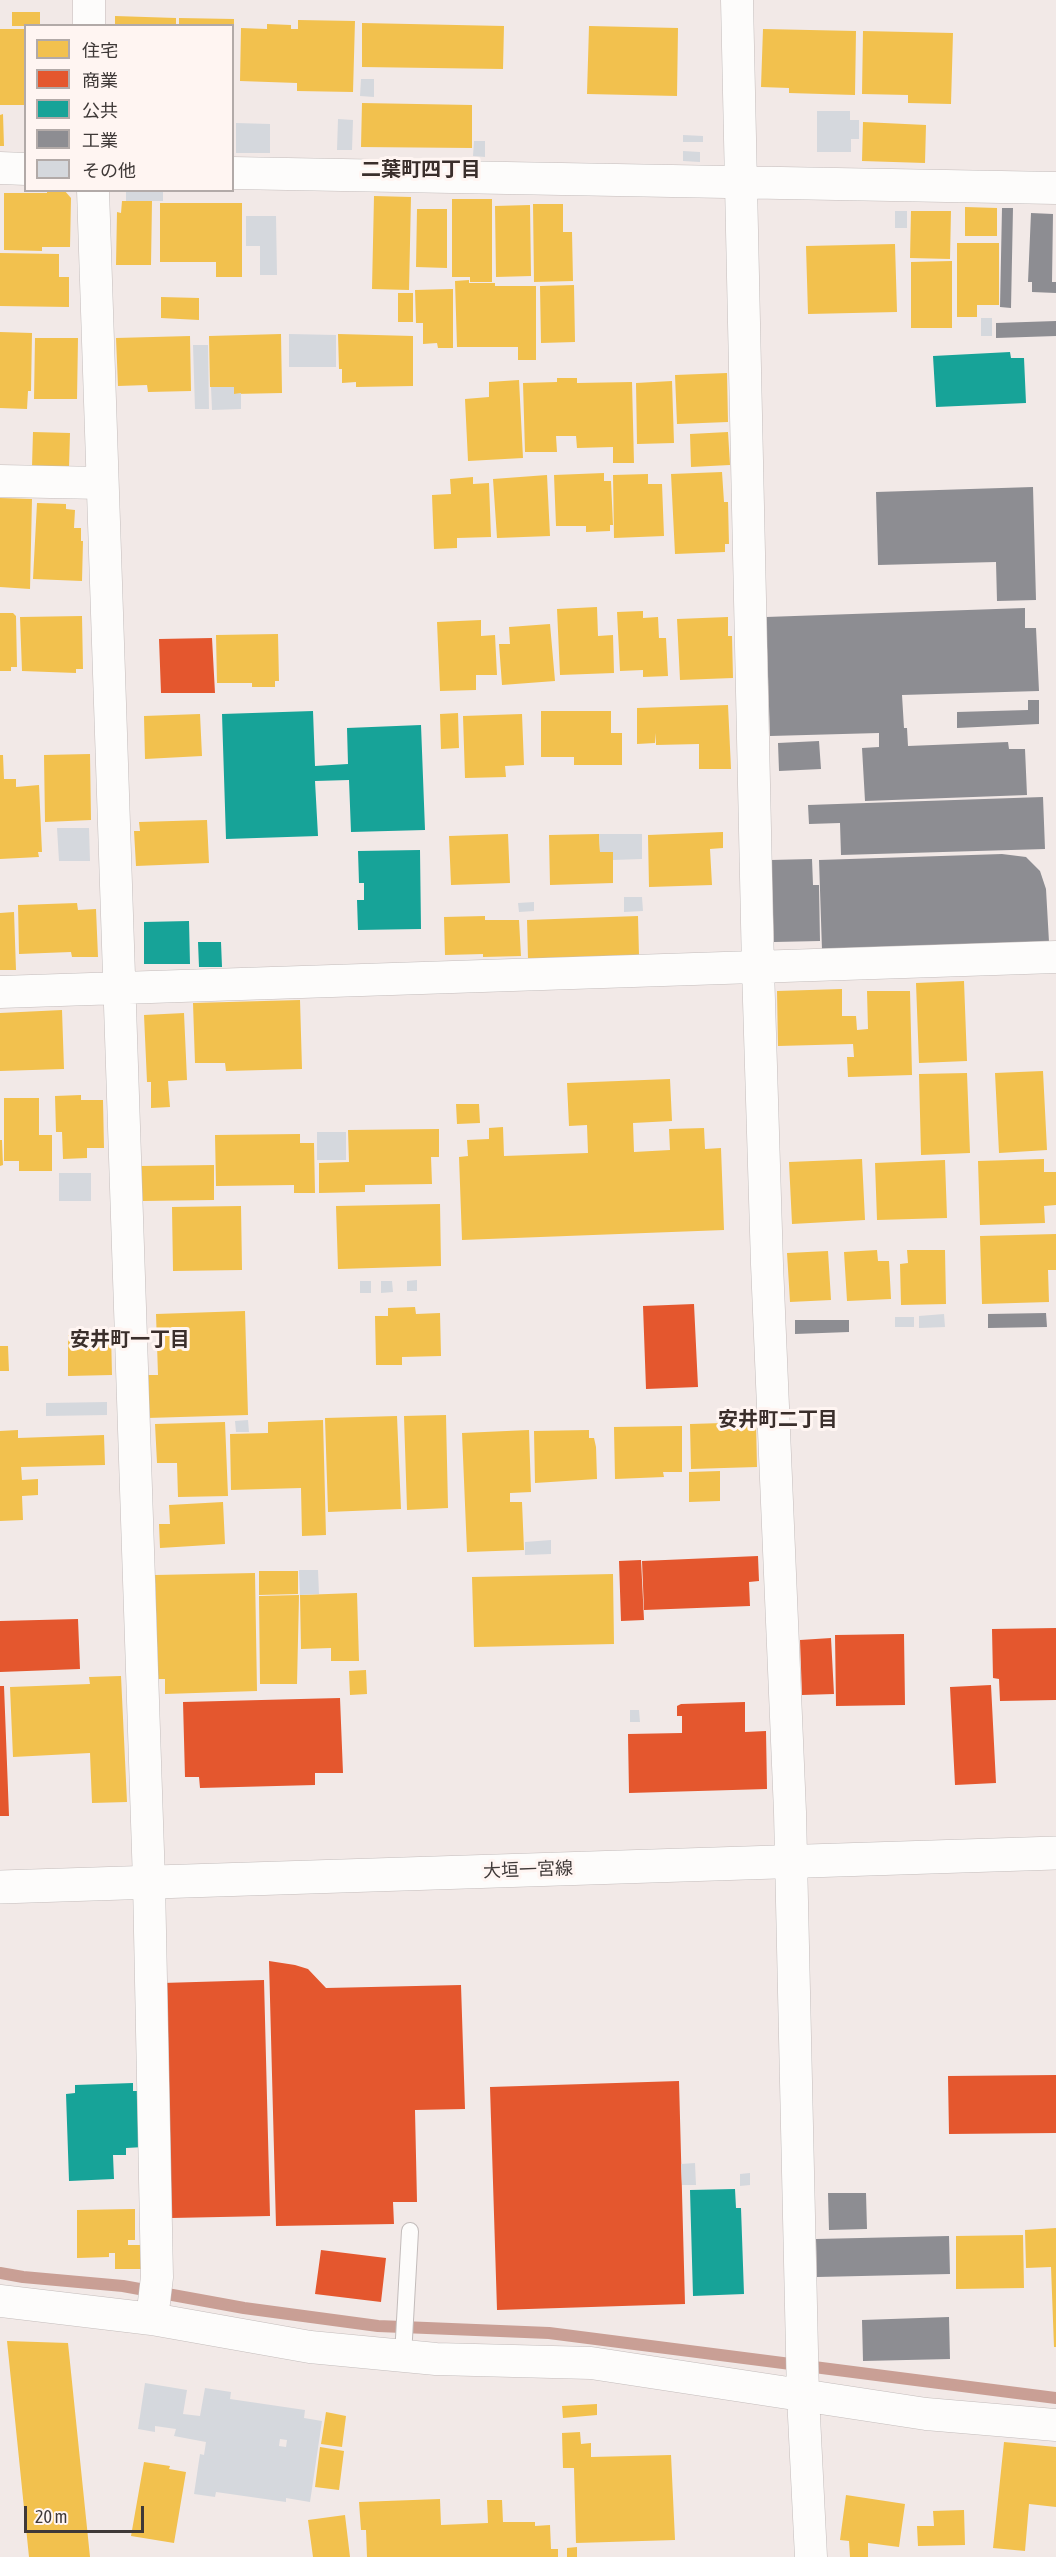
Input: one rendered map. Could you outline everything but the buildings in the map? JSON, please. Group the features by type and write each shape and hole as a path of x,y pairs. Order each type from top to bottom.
{"main road":[{"name":"大垣一宮線","path":"0,1887 1056,1853"}],"street":[{"path":"88,0 89,24"},
{"path":"737,0 758,968 791,1862 803,2376 811,2557"},
{"path":"0,168 24,169"},
{"path":"234,173 1056,188"},
{"path":"93,192 118,989 150,1882 154,2300"},
{"path":"0,481 102,483"},
{"path":"0,992 1056,957"},
{"path":"0,2301 154,2300 309,2348 404,2348 436,2359 591,2363 803,2376 926,2414 1056,2425"}],"lane":[{"path":"404,2348 410,2231"}],"waterway":[{"path":"0,2273 123,2286 244,2308 378,2326 549,2333 1056,2398"}],"district":[{"name":"二葉町四丁目","path":"421,170"},
{"name":"安井町一丁目","path":"130,1340"},
{"name":"安井町二丁目","path":"778,1420"}]}
